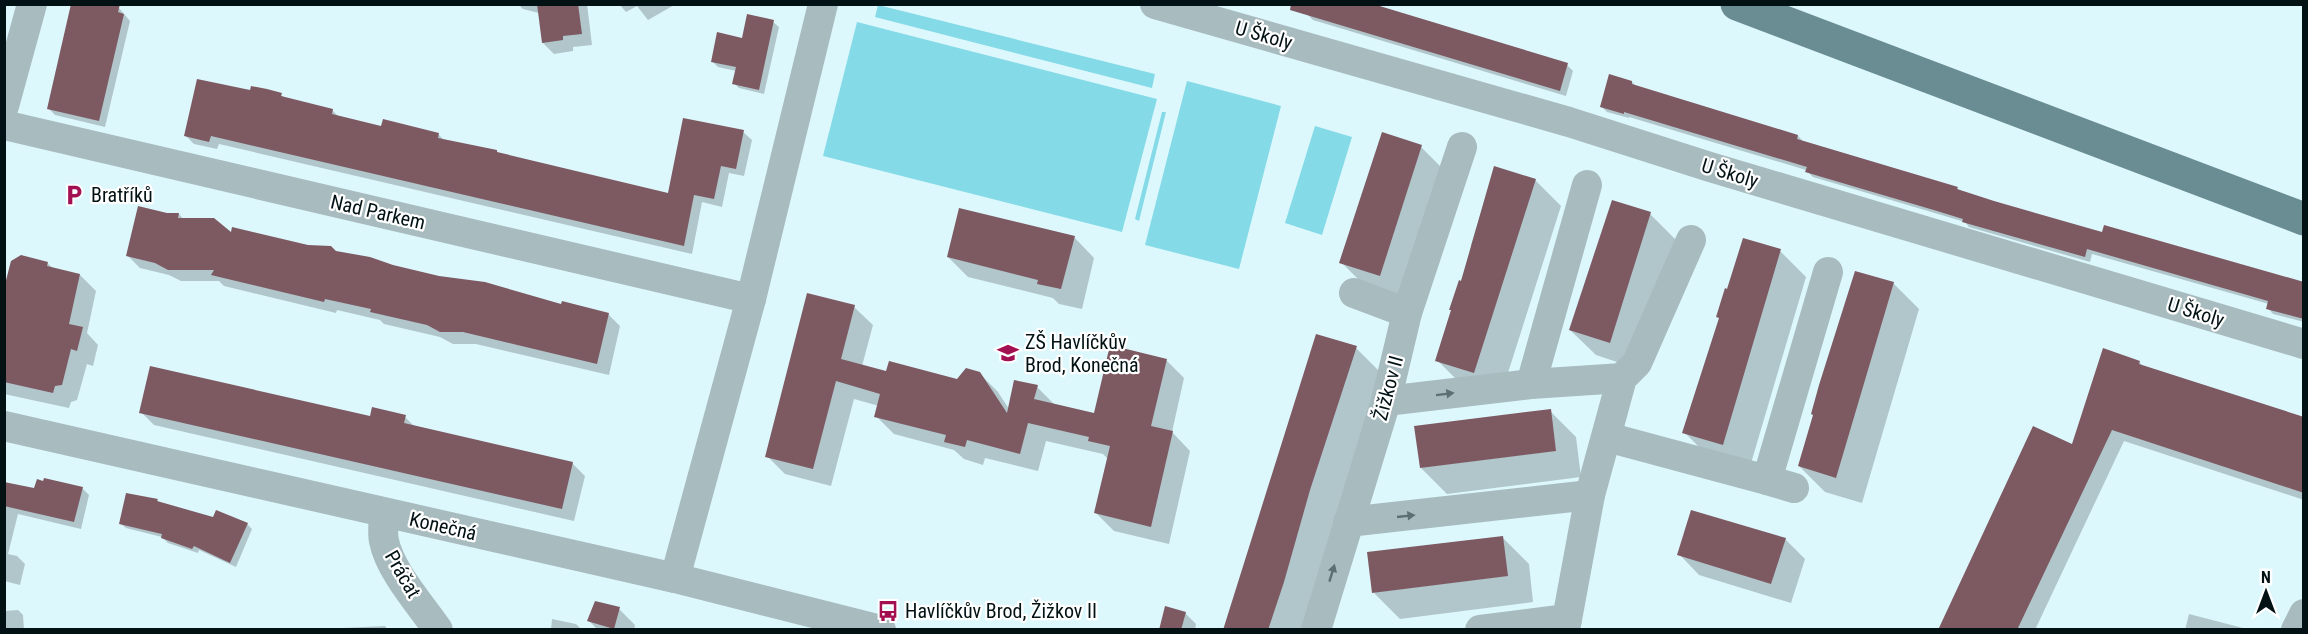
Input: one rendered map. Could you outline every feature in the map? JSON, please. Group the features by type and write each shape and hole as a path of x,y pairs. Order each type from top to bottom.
{"main road":[{"path":"1737,4 2304,219"}],"street":[{"path":"4,106 32,4"},
{"path":"675,578 751,298 823,4"},
{"name":"U Školy","path":"1155,4 1569,122 1710,167 2304,344"},
{"name":"Nad Parkem","path":"4,125 751,298"},
{"name":"Žižkov II","path":"1316,630 1386,401 1407,313 1462,147"},
{"path":"1531,384 1587,185"},
{"path":"1480,630 1566,624 1590,495 1622,378 1637,363 1691,240"},
{"path":"1607,437 1780,484 1828,272"},
{"path":"1354,292 1407,313"},
{"path":"1386,401 1531,384 1622,378"},
{"name":"Konečná","path":"4,426 675,578 881,630"},
{"path":"1348,522 1590,495"},
{"name":"Práčat","path":"384,513 384,541 390,556 399,575 438,630"},
{"path":"2296,630 2304,614"}],"shaded area":[{"path":"878,5 1155,74 1152,88 875,17"},
{"path":"857,22 1157,99 1122,232 823,156"},
{"path":"1187,81 1281,106 1239,269 1145,245"},
{"path":"1162,112 1166,112 1139,221 1135,219"},
{"path":"1315,126 1352,137 1322,235 1285,223"}],"building":[{"path":"71,4 120,4 118,12 124,14 99,121 47,109"},
{"path":"537,4 578,4 582,34 563,36 563,40 542,43"},
{"path":"1291,4 1373,4 1568,63 1560,91 1290,10"},
{"path":"747,14 774,20 759,90 732,84 736,67 711,62 717,32 742,38"},
{"path":"1609,74 1632,81 1632,84 1798,135 1797,139 1958,187 1957,189 1994,201 2102,232 2104,225 2304,282 2304,319 2266,309 2268,301 2087,249 2085,257 1962,222 1963,219 1805,172 1807,167 1624,112 1624,114 1600,107"},
{"path":"197,79 250,90 251,86 267,89 282,93 281,96 333,109 332,114 381,126 383,119 439,133 438,138 497,150 497,152 668,193 683,118 744,130 736,169 721,166 714,199 694,195 684,246 211,136 209,142 184,136"},
{"path":"1382,132 1422,145 1380,276 1339,263"},
{"path":"1494,166 1536,179 1474,373 1435,361"},
{"path":"1612,200 1651,212 1610,343 1569,330"},
{"path":"138,206 167,213 179,213 178,218 214,218 231,232 232,227 308,245 331,246 336,251 370,257 393,265 439,276 485,282 561,304 562,301 609,313 597,364 463,332 440,332 427,325 370,312 371,309 325,299 324,302 211,275 214,270 168,270 155,263 126,256"},
{"path":"959,208 1075,236 1061,289 1037,284 1038,280 947,257"},
{"path":"1743,238 1781,249 1723,445 1682,433 1719,318 1716,317 1725,288 1727,289"},
{"path":"21,255 48,262 47,266 80,274 69,324 83,327 77,351 71,349 62,385 55,386 53,393 4,382 4,288 11,261"},
{"path":"1855,271 1894,282 1836,478 1798,466 1819,385"},
{"path":"807,293 855,305 841,359 886,371 889,361 957,379 966,368 980,372 1007,413 1014,380 1038,385 1034,399 1094,413 1110,345 1167,359 1151,426 1173,431 1151,527 1094,513 1110,446 1088,441 1089,437 1028,423 1020,454 967,440 965,447 944,442 946,435 874,417 880,394 836,381 813,469 765,457"},
{"path":"1316,334 1357,346 1310,490 1284,582 1268,630 1223,630"},
{"path":"2103,348 2140,361 2139,364 2304,417 2304,493 2112,430 2017,630 1938,630 2033,426 2072,444"},
{"path":"150,366 370,416 372,407 406,415 404,423 573,462 562,509 139,413"},
{"path":"1551,409 1556,451 1420,468 1414,426"},
{"path":"44,478 83,487 74,522 4,506 4,482 34,488 37,479 43,481"},
{"path":"126,493 158,499 157,501 213,517 216,510 248,523 230,563 194,546 192,549 161,538 162,534 119,524"},
{"path":"1691,510 1786,538 1771,584 1677,555"},
{"path":"1503,536 1508,576 1372,593 1367,552"},
{"path":"595,601 620,607 614,629 587,621"},
{"path":"1165,606 1186,612 1181,630 1159,630"}],"place":[{"name":"Bratříků","path":"74,195"},
{"name":"ZŠ Havlíčkův Brod, Konečná","path":"1008,353"},
{"name":"Havlíčkův Brod, Žižkov II","path":"888,611"}]}
